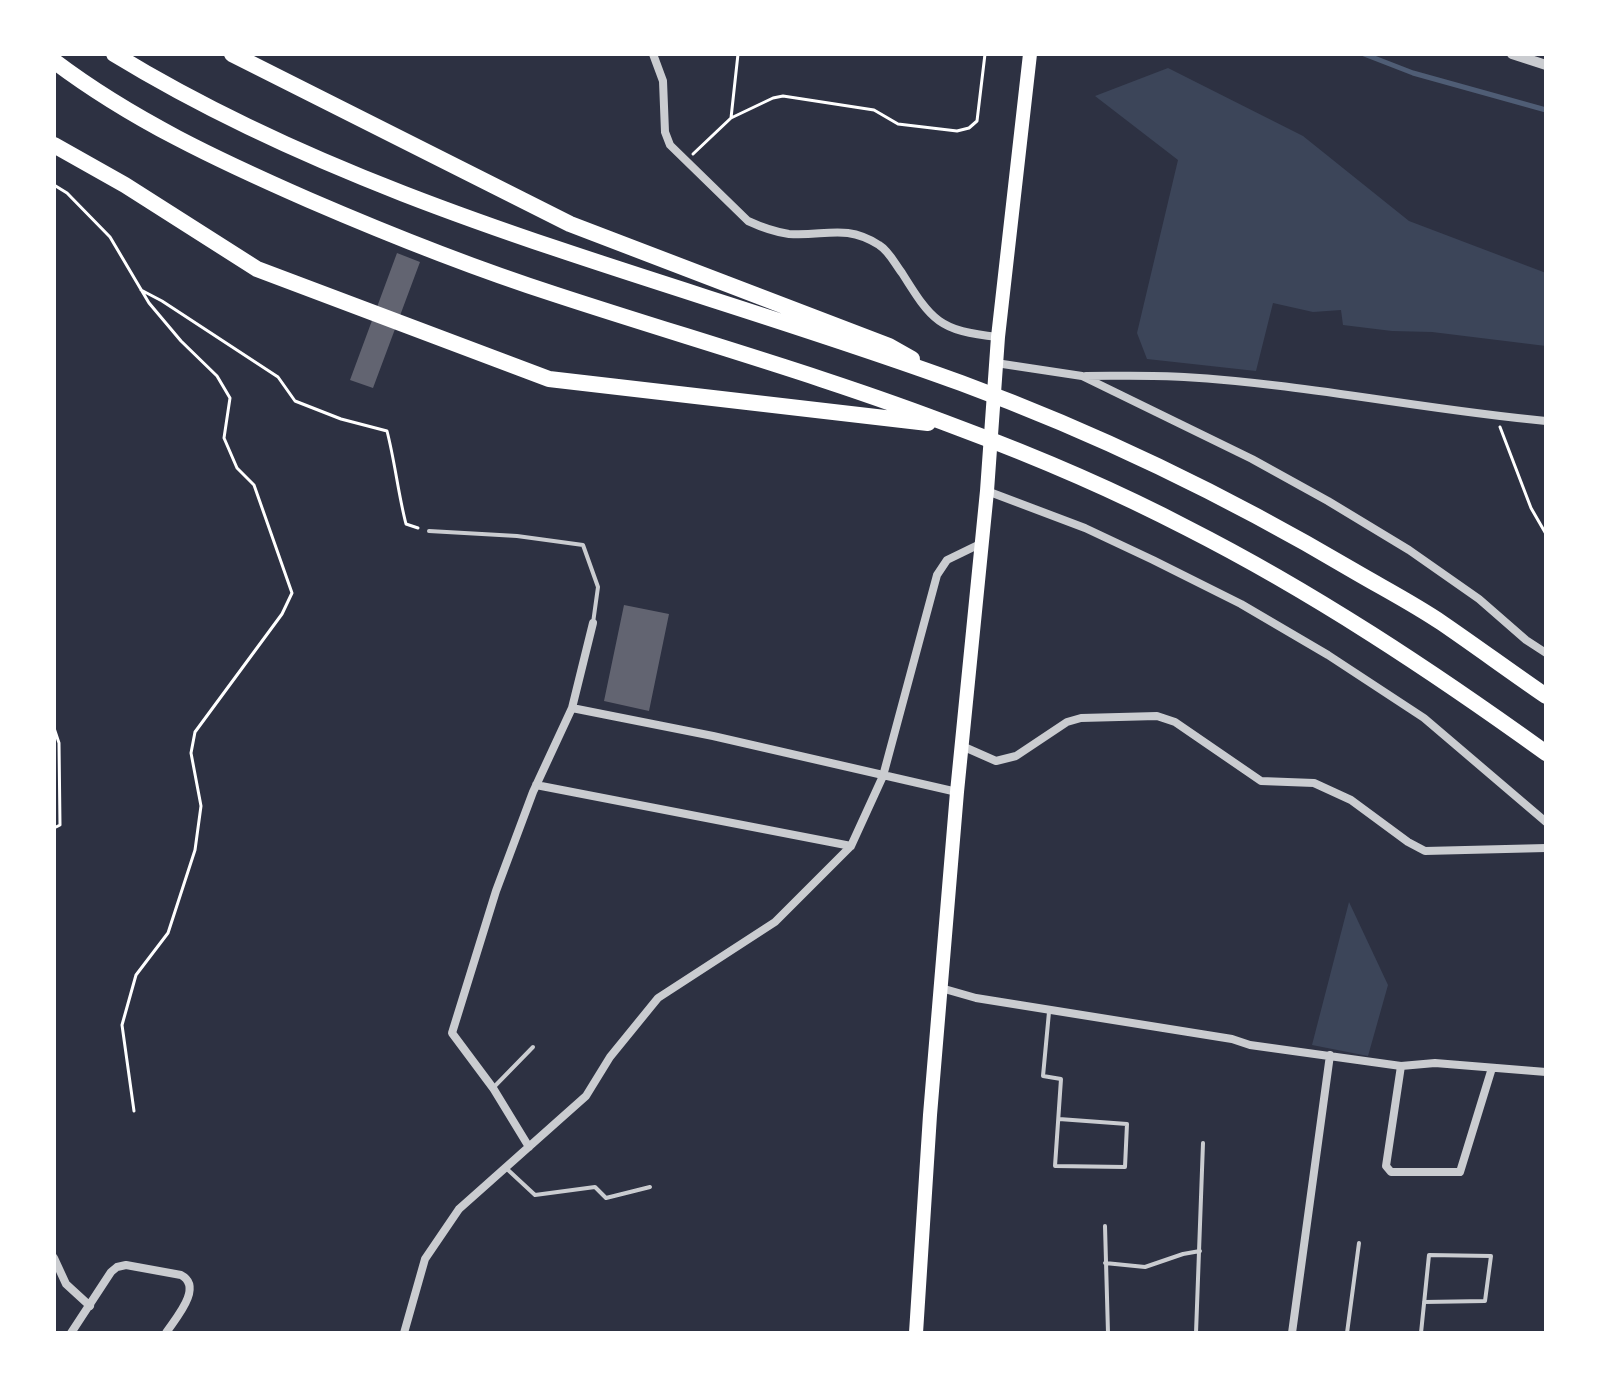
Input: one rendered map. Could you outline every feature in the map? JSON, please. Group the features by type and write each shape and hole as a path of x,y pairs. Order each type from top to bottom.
{"highway":[{"path":"114,54 166,86 245,127 399,192 566,252 958,382 1117,446 1301,540 1439,621 1546,696"},
{"path":"232,54 570,224 889,346 958,382"},
{"path":"54,61 146,122 225,164 381,231 555,295 720,345 957,427 1107,490 1187,528 1274,576 1410,659 1546,753"},
{"path":"54,145 125,185 257,269 549,379 957,427"},
{"path":"1410,659 1546,766"}],"main road":[{"path":"916,1333 957,792 987,491 998,337 1030,54"}],"street":[{"path":"653,54 663,81 665,132 670,145 748,221 761,228 790,234 840,230 880,245 930,316 963,333 998,337"},
{"path":"1515,55 1546,65"},
{"path":"996,363 1082,376 1184,377 1546,421"},
{"path":"1082,376 1157,411 1328,501 1409,550 1479,599 1526,640 1546,653"},
{"path":"987,491 1085,528 1153,560 1241,604 1328,655 1424,718 1546,822"},
{"path":"404,1333 425,1259 459,1209 586,1096 610,1057 658,998 775,922 851,846 883,776 937,575 947,560 982,543"},
{"path":"529,1147 493,1088 452,1033 496,891 536,785 572,708 593,623"},
{"path":"572,708 713,736 957,792"},
{"path":"962,746 996,761 1016,756 1067,722 1081,718 1157,716 1175,722 1261,781 1314,783 1351,800 1425,851 1546,848"},
{"path":"536,785 851,846"},
{"path":"941,988 976,998 1232,1039 1250,1045 1401,1066 1435,1063 1546,1072"},
{"path":"1292,1333 1330,1055"},
{"path":"1401,1066 1386,1166 1391,1172 1460,1172 1492,1068"},
{"path":"54,1258 66,1284 90,1306"},
{"path":"71,1333 111,1272 126,1265 188,1278 190,1294 166,1333"}],"lane":[{"path":"429,531 517,536 583,545 598,587 593,623"},
{"path":"1049,1009 1043,1076 1061,1079 1055,1166 1125,1167 1127,1124 1059,1119"},
{"path":"493,1088 533,1047"},
{"path":"1196,1333 1203,1143"},
{"path":"505,1168 535,1195 595,1187 606,1198 650,1187"},
{"path":"1105,1226 1108,1333"},
{"path":"1347,1333 1359,1243"},
{"path":"1105,1263 1145,1267 1200,1251"},
{"path":"1421,1333 1424,1302 1429,1255 1491,1256 1485,1301 1424,1302"}],"path":[{"path":"731,118 738,54"},
{"path":"685,162 731,118 783,96 874,110 898,124 957,131 969,128 977,121 985,54"},
{"path":"54,185 67,193 110,237 141,290 181,341 217,376 230,398 224,438 237,468 254,485 292,593 282,614 195,732 191,753 201,806 195,850 168,933 136,975 122,1025 134,1111"},
{"path":"141,290 278,377 295,401 341,419 387,431 397,466 400,503 406,524 429,531"},
{"path":"1495,416 1531,508 1546,534"},
{"path":"54,728 59,743 60,825 54,828"}],"shaded area":[{"path":"1168,68 1303,136 1409,221 1546,273 1546,346 1343,325 1341,310 1313,312 1273,303 1256,371 1147,359 1137,333 1178,160 1095,96"},
{"path":"1349,902 1388,985 1368,1056 1312,1045"}],"building":[{"path":"397,253 420,262 373,388 350,380"},
{"path":"624,605 669,614 649,711 604,701"}],"waterway":[{"path":"1364,54 1413,73 1546,110"}]}
